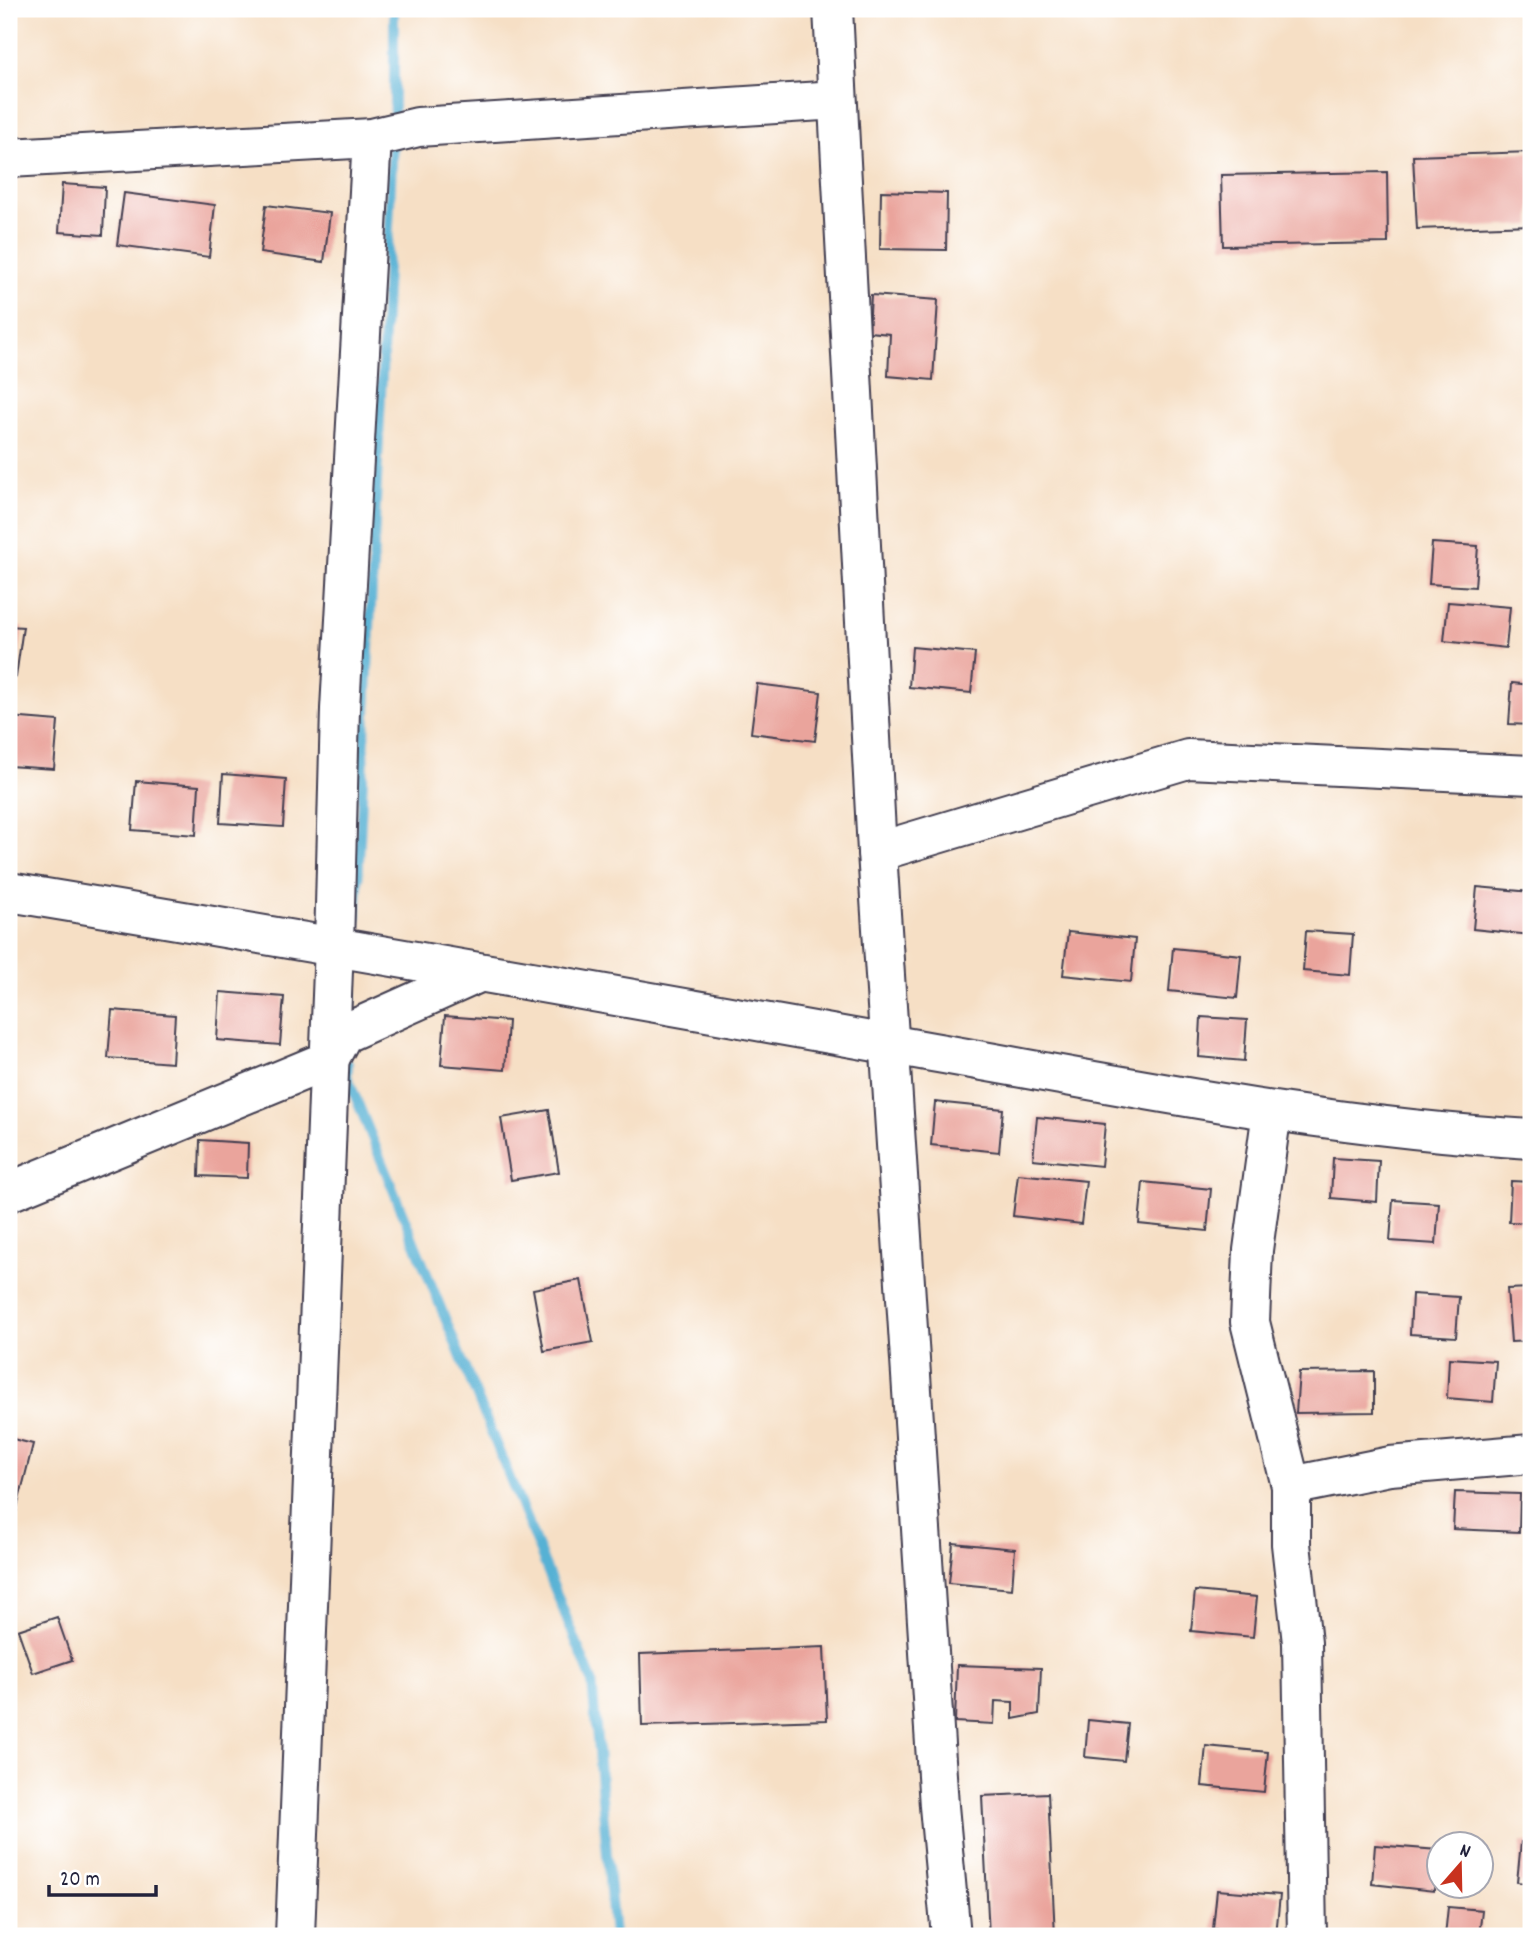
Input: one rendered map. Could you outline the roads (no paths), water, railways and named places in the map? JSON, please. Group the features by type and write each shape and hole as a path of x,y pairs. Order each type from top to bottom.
{"street":[{"path":"833,9 877,852 939,1806 951,1936"},
{"path":"9,158 373,138 418,127 837,100"},
{"path":"295,1936 345,1040 334,945 340,709 373,138"},
{"path":"877,852 1188,759 1531,775"},
{"path":"9,892 334,945 479,973 1272,1111 1531,1139"},
{"path":"9,1192 345,1040 479,973"},
{"path":"1272,1111 1253,1250 1250,1322 1292,1486 1291,1544 1302,1643 1307,1936"},
{"path":"1292,1486 1390,1466 1531,1454"}],"waterway":[{"path":"394,9 394,125"},
{"path":"356,925 393,141"},
{"path":"350,1023 352,988"},
{"path":"348,1064 347,1076 592,1681 614,1936"}]}
